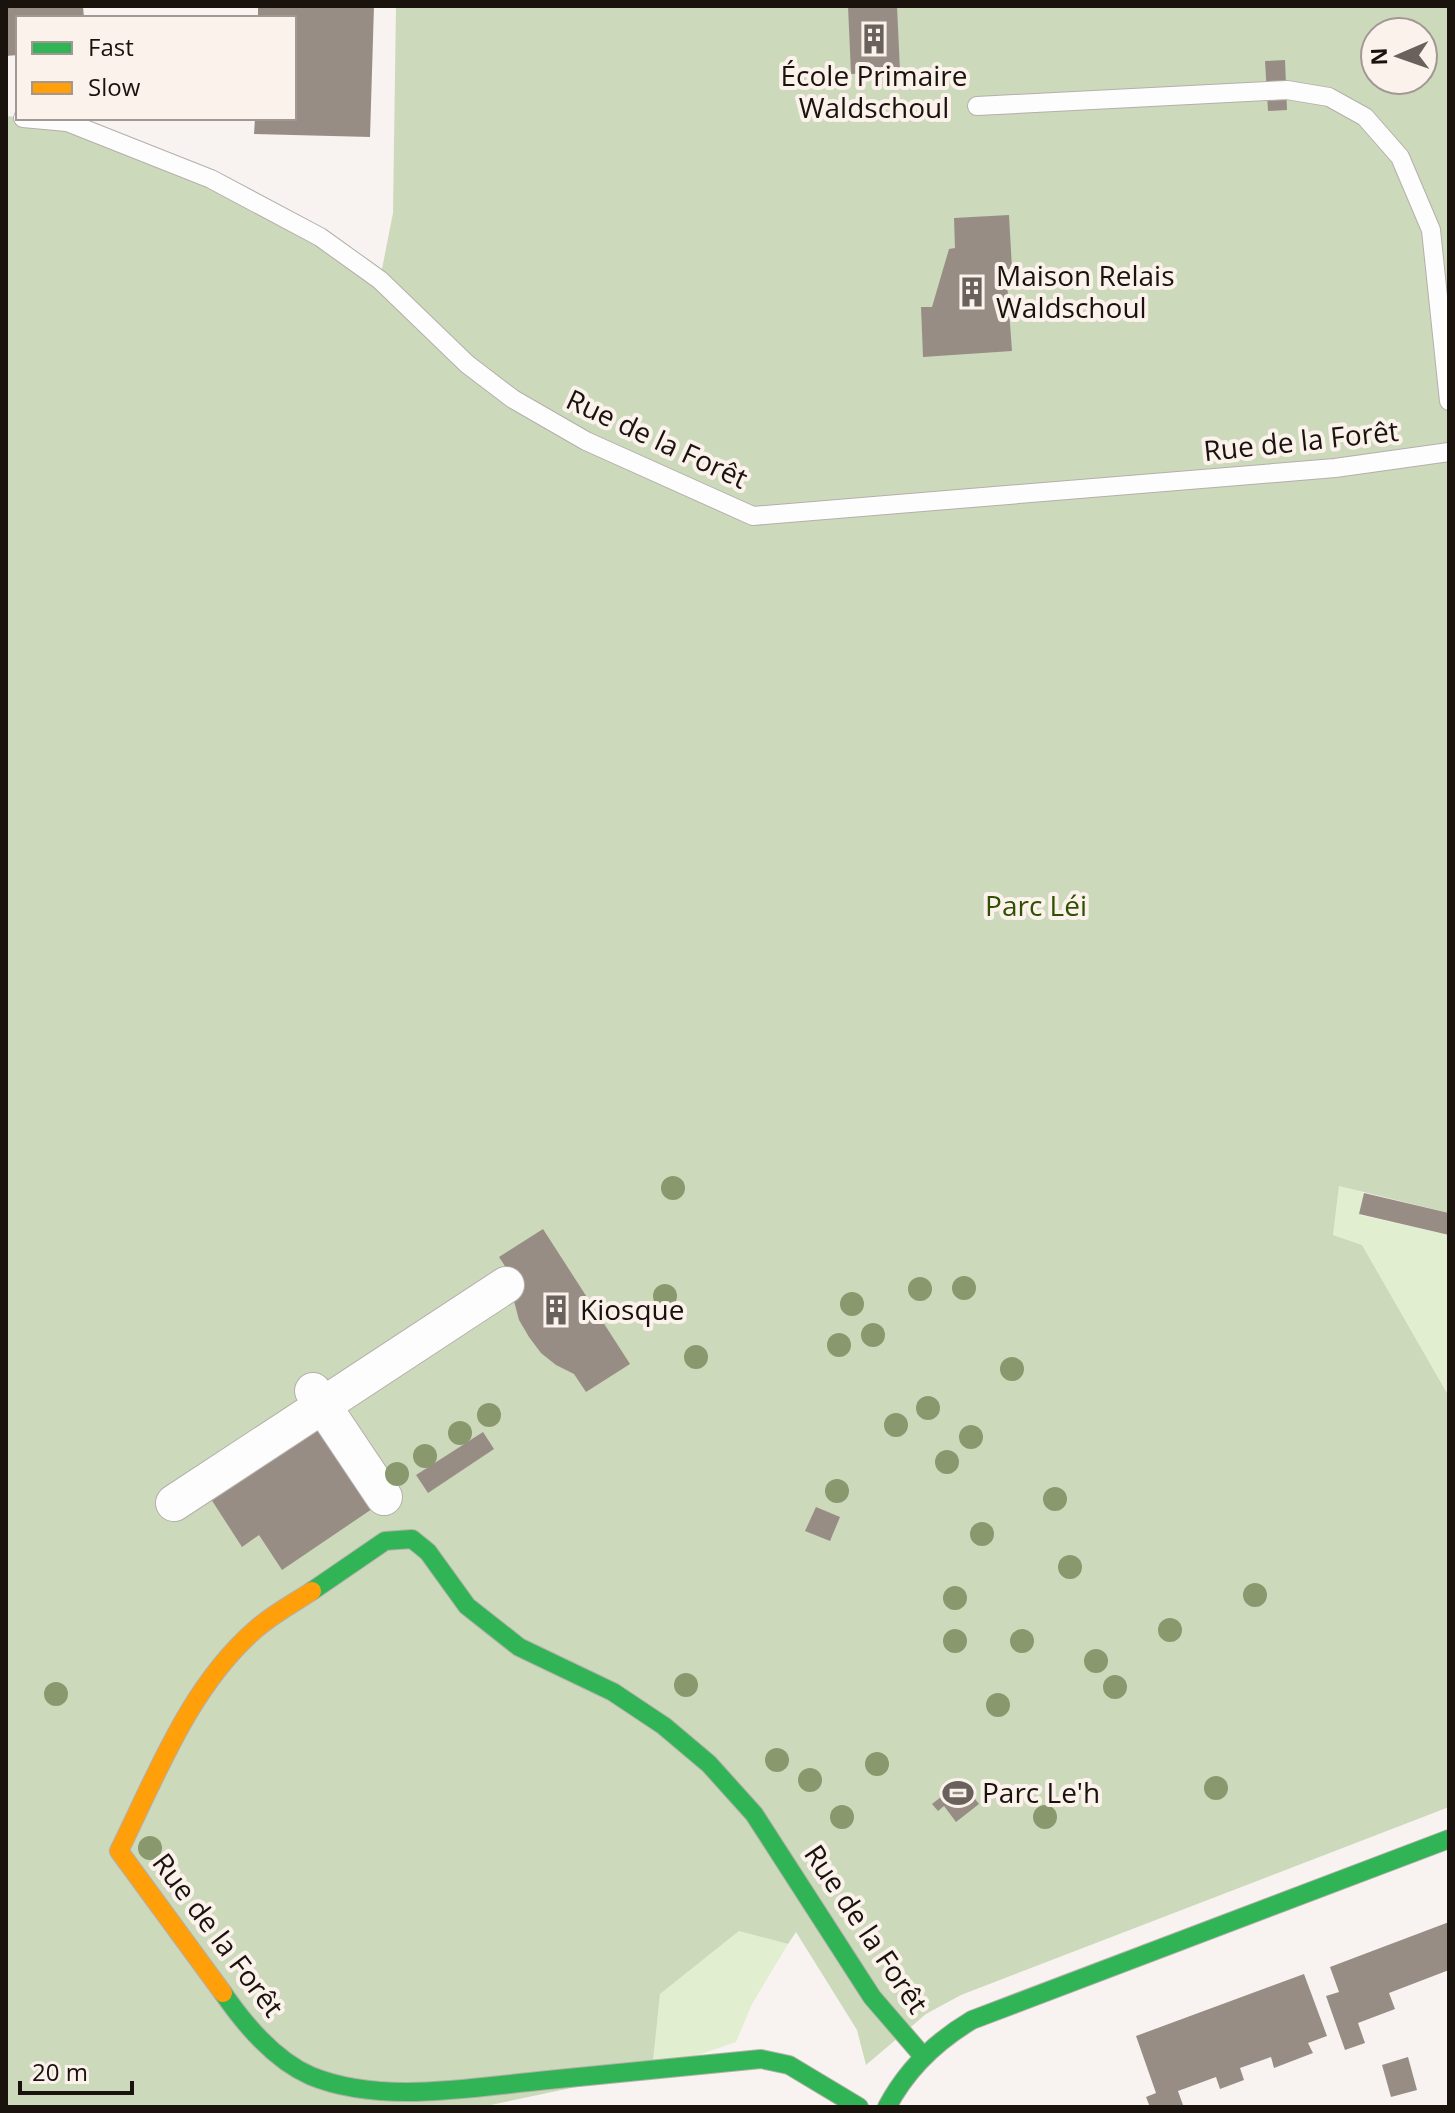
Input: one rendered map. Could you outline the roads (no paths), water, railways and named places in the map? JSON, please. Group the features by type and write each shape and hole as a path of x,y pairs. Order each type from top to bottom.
{"street":[{"path":"174,1503 318,1398 506,1285"},
{"path":"318,1398 384,1497"},
{"name":"Rue de la Forêt","path":"859,2107 789,2065 761,2059 388,2092 354,2089 309,2075 274,2052 242,2020 119,1851 195,1701 221,1665 257,1628 385,1541 412,1539 428,1552 467,1606 519,1647 613,1692 664,1726 709,1764 754,1814 872,1997 922,2055"},
{"name":"Rue de la Forêt","path":"887,2107 895,2090 922,2055 942,2037 972,2020 1449,1839"}],"lane":[{"path":"977,106 1287,90 1329,97 1365,117 1400,157 1431,230 1449,401"},
{"name":"Rue de la Forêt","path":"44,120 67,122 196,174 320,237 380,280 467,364 513,399 586,441 753,516 1335,468 1449,452"}],"place":[{"name":"École Primaire Waldschoul","path":"874,39"},
{"name":"Maison Relais Waldschoul","path":"972,292"},
{"name":"Kiosque","path":"556,1310"},
{"name":"Parc Le'h","path":"958,1793"}],"park label":[{"name":"Parc Léi","path":"1036,906"}]}
